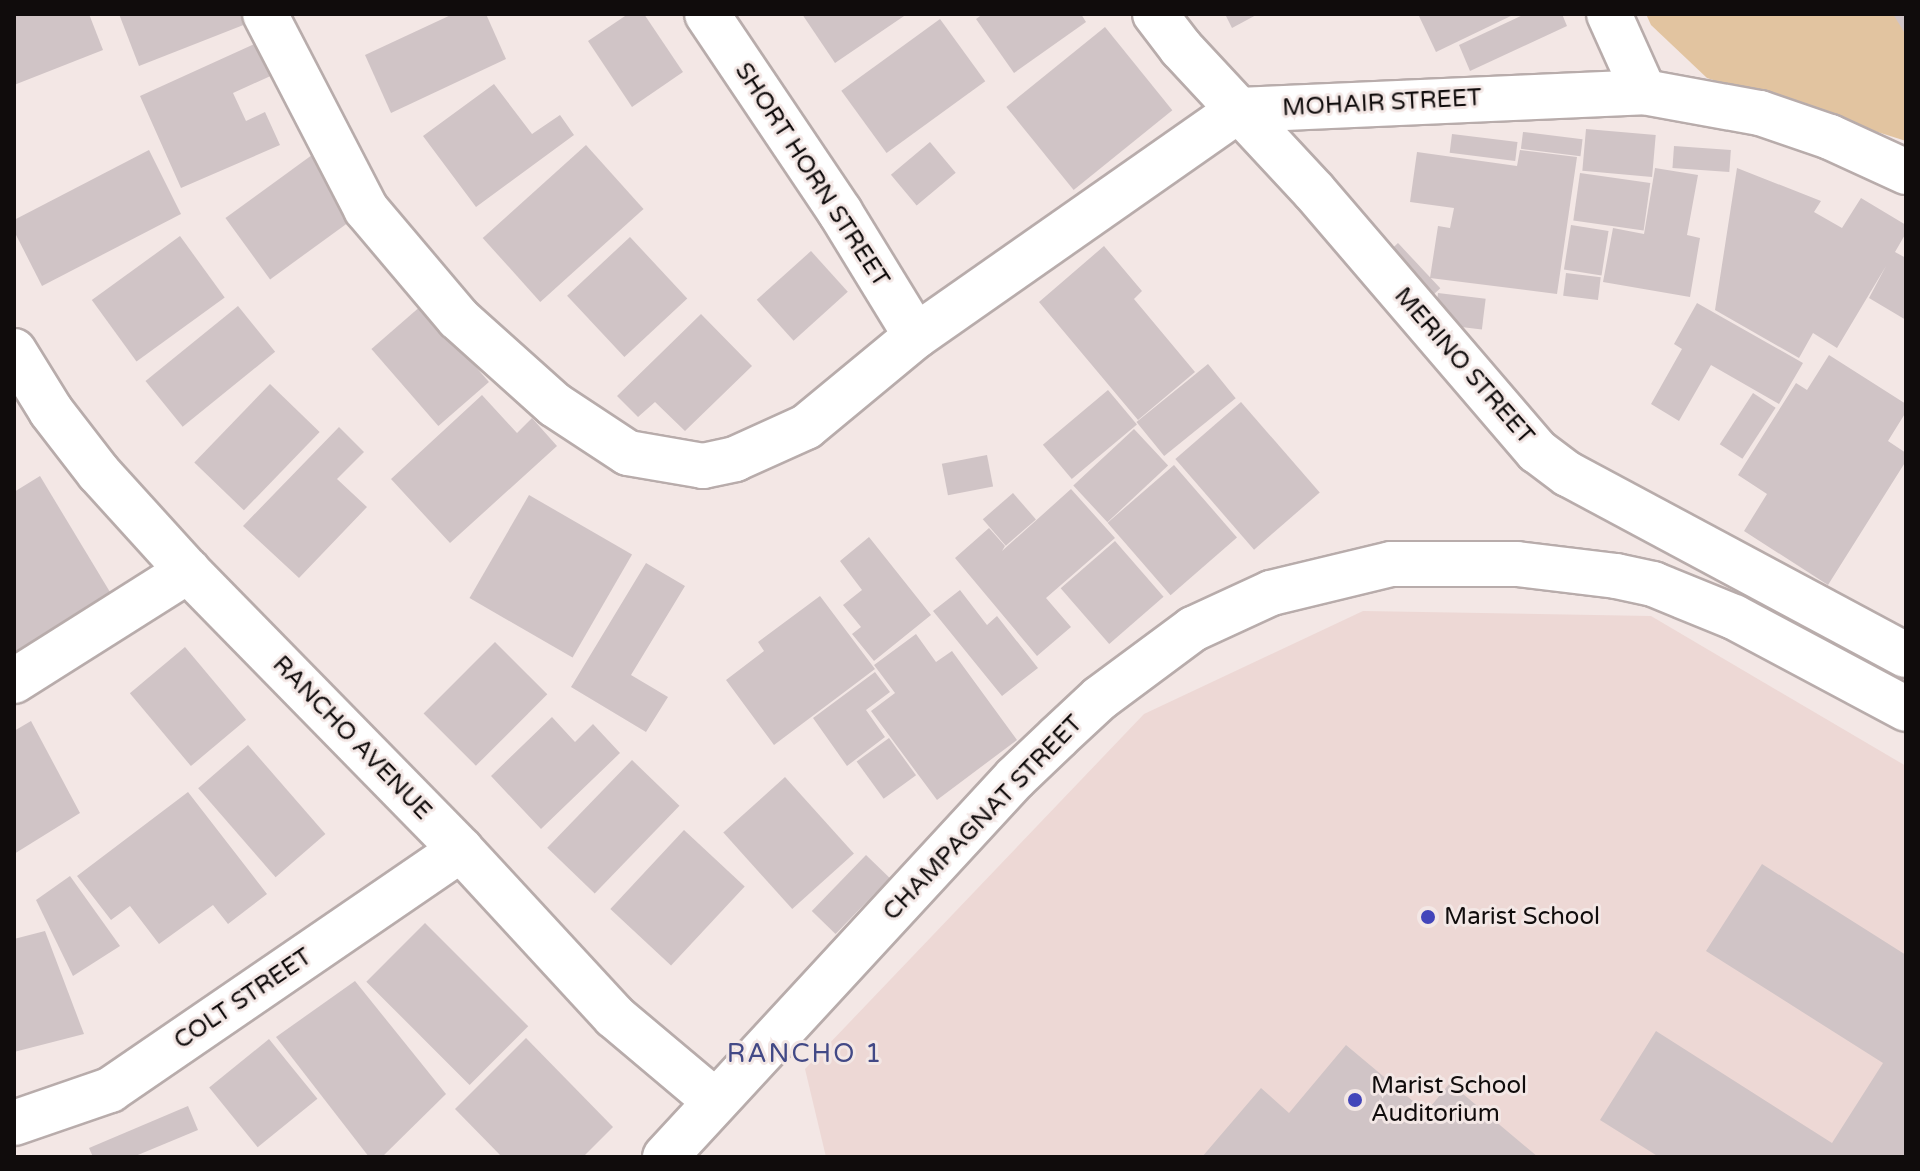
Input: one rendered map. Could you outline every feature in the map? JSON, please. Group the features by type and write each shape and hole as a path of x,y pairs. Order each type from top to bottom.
{"street":[{"path":"265,14 366,209 458,318 555,405 628,453 703,466 770,446 806,427 916,336 1239,110"},
{"name":"SHORT HORN STREET","path":"707,14 840,212 916,336"},
{"name":"MERINO STREET","path":"1155,14 1314,191 1537,451 1568,474 1906,655"},
{"path":"1609,14 1644,92"},
{"name":"MOHAIR STREET","path":"1239,110 1644,92 1760,113 1830,137 1906,172"},
{"name":"RANCHO AVENUE","path":"14,351 51,411 99,473 188,571 461,850 614,1016 716,1102"},
{"name":"CHAMPAGNAT STREET","path":"665,1157 1015,778 1058,737 1112,689 1193,629 1271,593 1391,564 1538,565 1616,576 1653,584 1734,617 1906,709"},
{"path":"14,681 188,571"},
{"name":"COLT STREET","path":"14,1123 110,1090 461,850"}],"shaded area":[{"path":"1646,14 1906,14 1906,141 1707,78 1651,25"},
{"name":"Marist School","path":"1363,611 1651,616 1906,766 1906,1157 826,1157 805,1069 1144,714"}],"building":[{"path":"14,14 89,14 103,50 14,85"},
{"path":"119,14 242,14 246,24 139,66"},
{"path":"453,14 486,14 506,59 391,113 365,55"},
{"path":"628,14 644,14 683,72 632,107 588,41"},
{"path":"802,14 907,14 835,63"},
{"path":"983,14 1081,14 1086,22 1014,73 976,19"},
{"path":"1225,14 1258,14 1232,28"},
{"path":"1418,14 1515,14 1436,52"},
{"path":"1525,14 1562,14 1567,26 1470,71 1459,45"},
{"path":"1893,14 1906,14 1906,35"},
{"path":"940,19 985,81 887,153 841,91"},
{"path":"1105,27 1172,110 1074,190 1006,107"},
{"path":"261,41 275,74 233,93 246,121 265,112 280,145 181,188 140,96"},
{"path":"494,84 532,134 560,115 574,135 476,207 423,136"},
{"path":"1586,129 1656,135 1652,177 1582,171"},
{"path":"1523,132 1583,139 1580,156 1521,149"},
{"path":"1452,134 1518,142 1515,161 1450,153"},
{"path":"930,142 956,173 917,205 891,175"},
{"path":"586,145 644,209 540,302 483,238"},
{"path":"1674,146 1731,150 1729,172 1672,168"},
{"path":"149,150 181,214 42,286 14,231 14,220"},
{"path":"1520,150 1577,157 1557,294 1430,278 1438,226 1450,228 1454,208 1410,202 1417,152 1517,166"},
{"path":"312,155 357,216 270,279 225,218"},
{"path":"1655,168 1698,175 1687,235 1700,238 1690,297 1603,282 1613,228 1644,234"},
{"path":"1737,168 1821,201 1814,212 1842,228 1861,198 1906,225 1906,233 1895,252 1906,258 1906,320 1869,298 1886,266 1837,348 1813,333 1799,358 1715,310"},
{"path":"1580,173 1650,183 1644,230 1573,221"},
{"path":"1571,225 1609,231 1601,275 1564,269"},
{"path":"180,236 225,297 136,362 92,300"},
{"path":"630,237 687,298 624,357 567,296"},
{"path":"1398,243 1440,288 1423,304 1381,259"},
{"path":"1104,246 1142,291 1134,299 1195,372 1138,420 1039,302"},
{"path":"811,251 848,292 794,341 757,300"},
{"path":"1566,273 1601,277 1598,300 1563,296"},
{"path":"1438,293 1486,299 1482,330 1434,324"},
{"path":"1697,303 1803,363 1779,404 1711,365 1679,421 1651,404 1682,349 1674,344"},
{"path":"422,305 489,382 438,426 371,349"},
{"path":"238,306 275,352 183,427 146,381"},
{"path":"701,314 752,366 685,431 655,402 638,417 617,396"},
{"path":"1829,355 1906,404 1906,412 1888,441 1906,453 1906,461 1828,585 1744,531 1767,494 1738,475 1796,383 1807,390"},
{"path":"1208,364 1236,398 1164,456 1137,422"},
{"path":"270,384 320,432 244,510 194,462"},
{"path":"1108,390 1137,424 1072,479 1043,445"},
{"path":"1753,393 1776,408 1742,459 1720,444"},
{"path":"482,395 517,433 532,418 557,446 450,543 391,479"},
{"path":"1241,402 1320,493 1254,550 1175,459"},
{"path":"339,427 364,452 337,479 367,507 299,578 243,526"},
{"path":"1134,429 1168,466 1107,522 1073,486"},
{"path":"987,455 993,486 948,495 942,464"},
{"path":"1174,465 1237,537 1171,595 1108,523"},
{"path":"40,476 113,597 14,657 14,492"},
{"path":"1071,489 1115,538 1046,598 1071,627 1037,656 955,558 989,528 1005,546 1002,551"},
{"path":"1013,493 1036,519 1006,546 983,519"},
{"path":"529,495 632,554 573,658 470,598"},
{"path":"869,537 931,615 874,661 852,634 861,627 843,605 862,590 840,561"},
{"path":"1115,541 1164,597 1109,644 1061,588"},
{"path":"646,563 685,586 631,675 668,697 646,732 571,687"},
{"path":"960,590 987,625 997,616 1038,668 1002,696 933,611"},
{"path":"820,596 875,669 774,745 726,680 764,651 758,642"},
{"path":"916,634 936,662 952,651 1017,740 937,800 871,711 895,693 874,665"},
{"path":"495,642 547,694 476,766 424,713"},
{"path":"185,647 246,720 191,766 130,693"},
{"path":"875,672 890,692 866,710 885,737 847,766 813,718"},
{"path":"552,717 575,742 593,724 620,753 541,829 491,776"},
{"path":"31,721 80,813 14,854 14,731"},
{"path":"889,738 916,775 884,799 857,762"},
{"path":"248,745 325,834 276,877 198,788"},
{"path":"632,760 679,806 595,894 547,848"},
{"path":"785,777 854,854 792,909 723,833"},
{"path":"188,792 267,894 228,924 213,905 159,944 130,906 111,920 77,876"},
{"path":"684,830 745,887 671,966 610,909"},
{"path":"866,855 890,878 836,934 812,911"},
{"path":"1762,864 1906,955 1906,1157 1659,1157 1600,1120 1656,1031 1832,1143 1883,1063 1706,951"},
{"path":"70,876 120,946 73,976 36,900"},
{"path":"425,923 528,1026 470,1085 366,982"},
{"path":"45,931 84,1034 14,1052 14,939"},
{"path":"355,981 446,1094 382,1157 369,1157 276,1037"},
{"path":"526,1038 613,1127 583,1157 502,1157 455,1109"},
{"path":"269,1039 317,1099 258,1147 209,1087"},
{"name":"Marist School Auditorium","path":"1346,1045 1426,1112 1450,1083 1538,1157 1202,1157 1261,1088 1289,1113"},
{"path":"188,1106 198,1130 133,1157 93,1157 89,1148"}],"place":[{"name":"Marist School","path":"1428,917"},
{"name":"Marist School Auditorium","path":"1355,1100"}],"district":[{"name":"RANCHO 1","path":"805,1054"}]}
